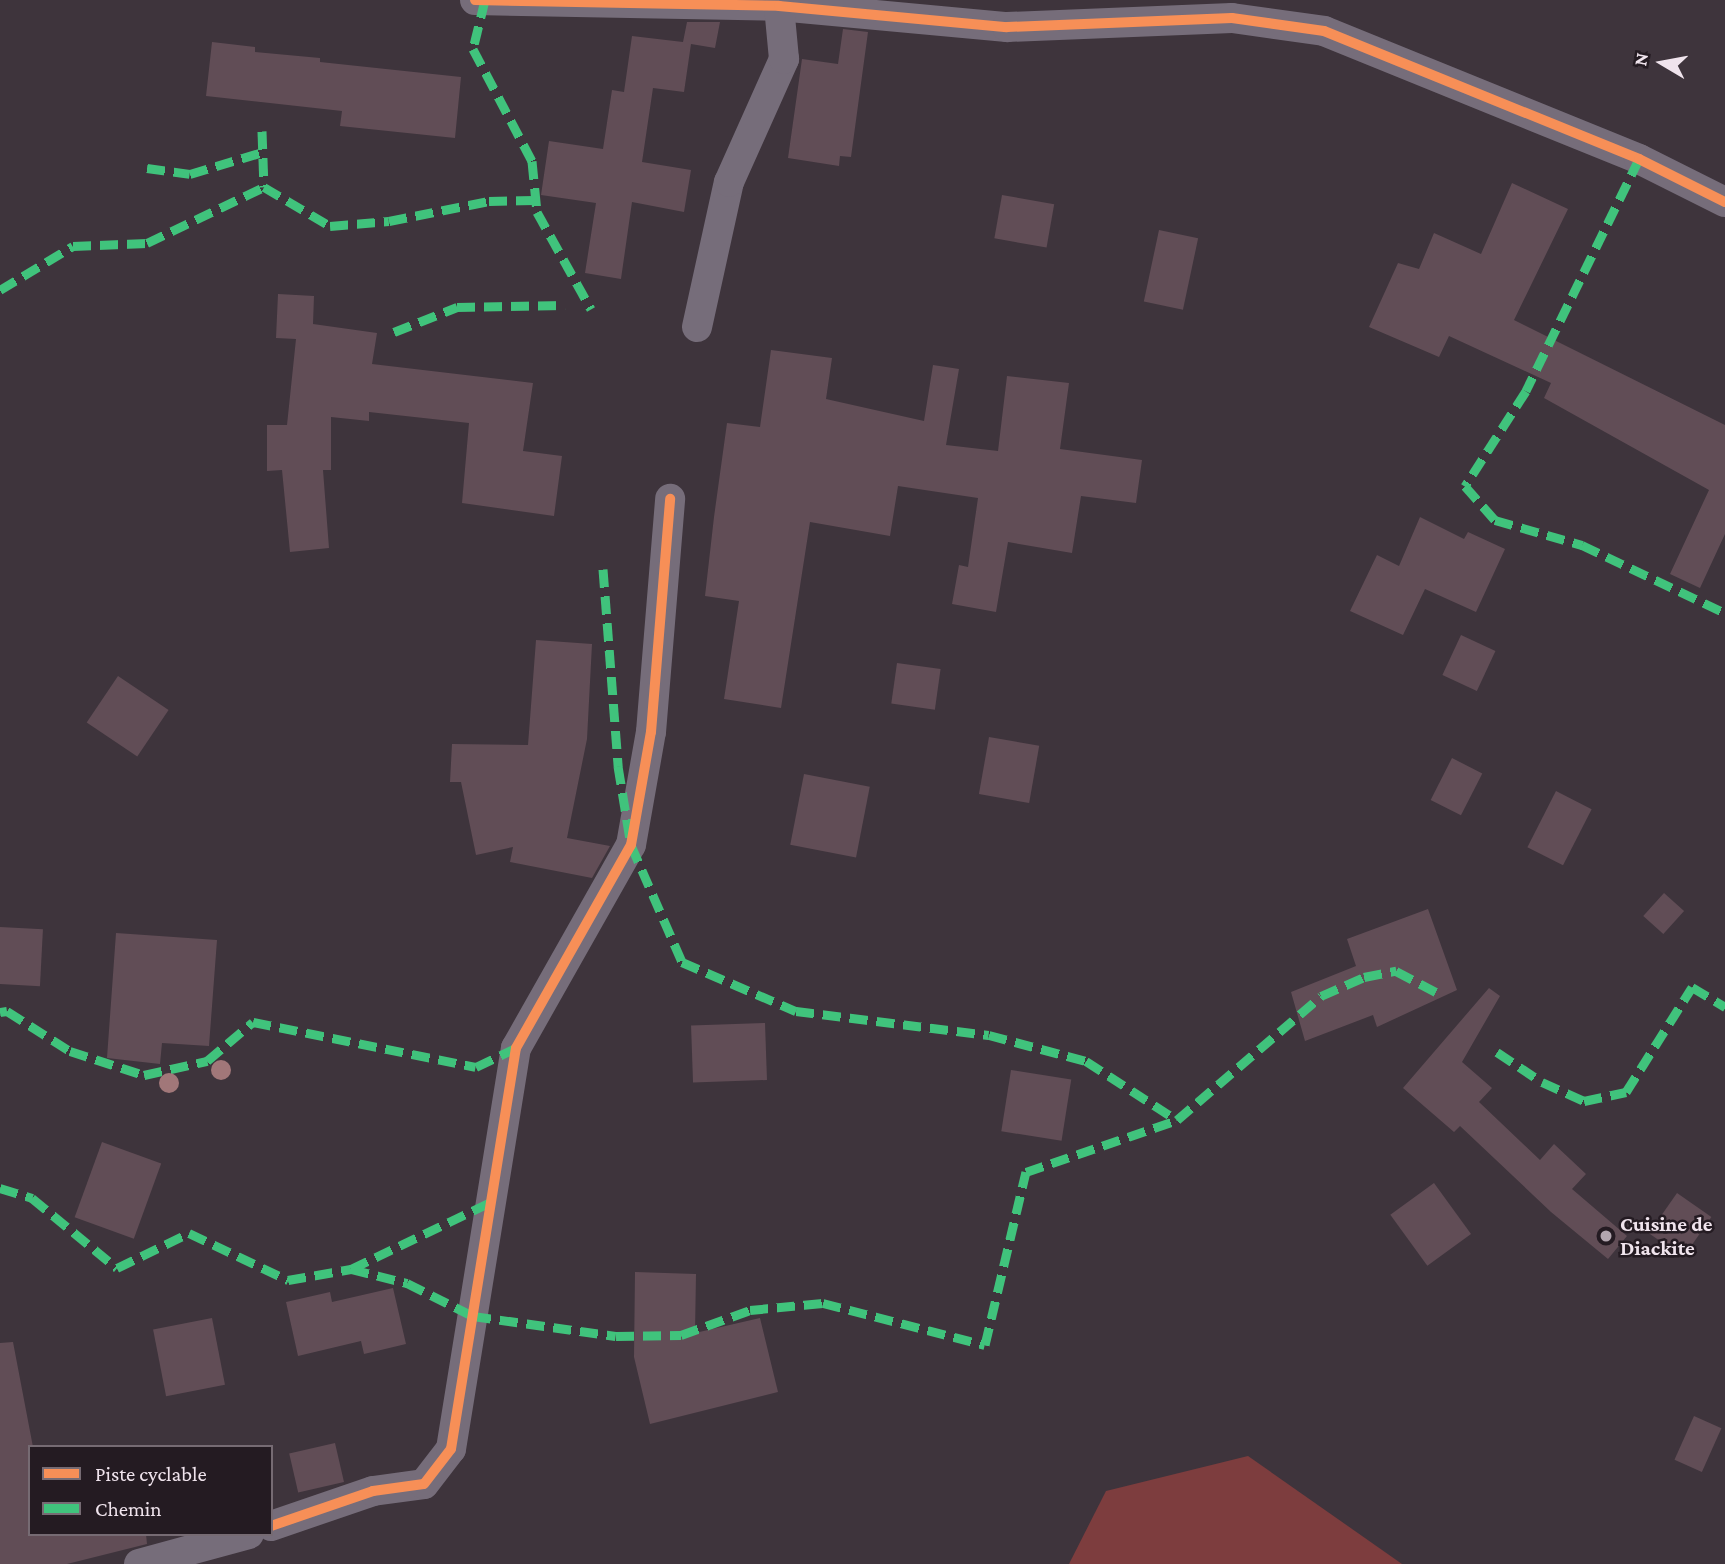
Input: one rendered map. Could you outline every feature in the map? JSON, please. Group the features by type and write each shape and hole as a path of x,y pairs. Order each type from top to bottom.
{"street":[{"path":"475,0 779,6 1007,27 1232,18 1324,31 1639,159 1725,202"},
{"path":"697,327 729,182 784,59 779,6"},
{"path":"273,1526 373,1492 424,1484 451,1449 516,1048 631,845 651,732 670,499"},
{"path":"139,1564 241,1536"}],"shaded area":[{"path":"1248,1456 1402,1564 1069,1564 1106,1491"}],"building":[{"path":"687,22 720,22 715,48 691,44 684,92 653,88 642,162 691,170 684,212 632,202 621,279 585,273 596,203 541,195 549,141 603,149 612,90 624,92 632,36 683,42"},
{"path":"843,29 868,32 851,157 840,156 839,166 788,158 802,59 838,64"},
{"path":"212,42 255,47 255,52 320,58 320,62 461,77 455,138 340,126 342,111 206,96"},
{"path":"1512,183 1568,209 1514,320 1725,425 1725,534 1700,588 1670,574 1709,490 1544,398 1551,383 1449,336 1439,357 1369,327 1398,263 1419,269 1434,233 1481,254"},
{"path":"1002,195 1054,204 1047,248 994,238"},
{"path":"1159,230 1198,238 1183,310 1144,301"},
{"path":"278,294 314,296 313,324 377,333 372,364 533,383 523,451 562,456 554,516 462,503 469,423 369,412 369,421 331,417 331,470 323,470 329,548 290,552 282,470 267,471 267,425 287,425 296,339 276,338"},
{"path":"771,350 832,358 826,399 924,421 933,365 959,369 946,445 998,451 1007,376 1069,383 1060,449 1142,460 1136,503 1081,496 1072,553 1008,542 996,612 952,604 959,565 968,567 978,498 898,486 890,536 810,522 781,708 724,699 739,601 705,596 714,517 727,423 760,427"},
{"path":"1420,517 1464,539 1468,532 1505,549 1476,612 1425,589 1403,635 1350,611 1377,555 1399,566"},
{"path":"1461,635 1495,651 1477,691 1442,675"},
{"path":"536,640 592,644 587,739 567,838 610,846 592,878 510,862 513,847 476,855 461,782 450,782 452,744 528,745"},
{"path":"897,663 941,669 935,710 891,704"},
{"path":"118,676 169,710 137,757 87,722"},
{"path":"989,737 1039,746 1029,803 979,794"},
{"path":"1452,758 1482,773 1461,815 1431,800"},
{"path":"804,774 870,787 856,857 790,845"},
{"path":"1556,791 1592,809 1563,865 1527,847"},
{"path":"1664,893 1684,911 1663,934 1643,916"},
{"path":"1428,909 1457,990 1377,1027 1373,1015 1305,1041 1291,992 1356,966 1347,939"},
{"path":"0,927 43,929 40,986 0,984"},
{"path":"116,933 217,940 209,1046 162,1043 160,1064 107,1058"},
{"path":"1489,988 1500,996 1462,1062 1492,1088 1479,1102 1540,1160 1554,1144 1586,1174 1572,1189 1627,1236 1608,1259 1551,1212 1460,1126 1454,1132 1403,1088"},
{"path":"765,1023 767,1080 693,1083 691,1026"},
{"path":"1011,1070 1071,1080 1062,1141 1001,1131"},
{"path":"102,1142 161,1164 134,1239 75,1217"},
{"path":"1434,1183 1471,1234 1427,1266 1390,1215"},
{"path":"1677,1193 1711,1217 1683,1257 1649,1233"},
{"path":"635,1272 696,1274 695,1333 760,1318 778,1392 650,1424 634,1357"},
{"path":"393,1288 406,1344 364,1354 361,1341 298,1356 286,1302 330,1292 332,1302"},
{"path":"212,1318 225,1385 166,1396 153,1329"},
{"path":"13,1342 33,1445 28,1445 28,1536 146,1536 147,1544 67,1564 0,1564 0,1343"},
{"path":"1694,1416 1721,1428 1702,1472 1674,1460"},
{"path":"335,1443 344,1482 298,1493 289,1454"}],"marked path":[{"path":"485,0 473,49 532,161 537,212 591,309"},
{"path":"262,131 264,187 330,226 389,221 489,201 535,200"},
{"path":"147,168 190,174 263,152"},
{"path":"1639,159 1526,391 1465,486 1495,520 1582,545 1725,613"},
{"path":"0,290 73,246 147,243 264,187"},
{"path":"394,332 457,307 565,305"},
{"path":"603,569 618,766 631,845 682,962 796,1011 989,1035 1086,1061 1177,1120"},
{"path":"0,1188 32,1198 117,1268 189,1233 288,1280 351,1269 407,1283 473,1316 616,1336 681,1335 750,1310 823,1303 985,1345 1026,1172 1177,1120 1321,996 1364,977 1396,971 1436,992"},
{"path":"1497,1052 1542,1082 1584,1101 1626,1092 1692,987 1725,1007"},
{"path":"0,1012 7,1011 70,1051 144,1075 207,1061 253,1022 476,1067 516,1048"},
{"path":"351,1269 491,1202"}],"cycle path":[{"path":"475,0 779,6 1007,27 1232,18 1324,31 1639,159 1725,202"},
{"path":"273,1525 373,1491 424,1484 451,1449 516,1048 631,845 651,732 670,499"}],"place":[{"name":"Cuisine de Diackite","path":"1606,1236"}]}
